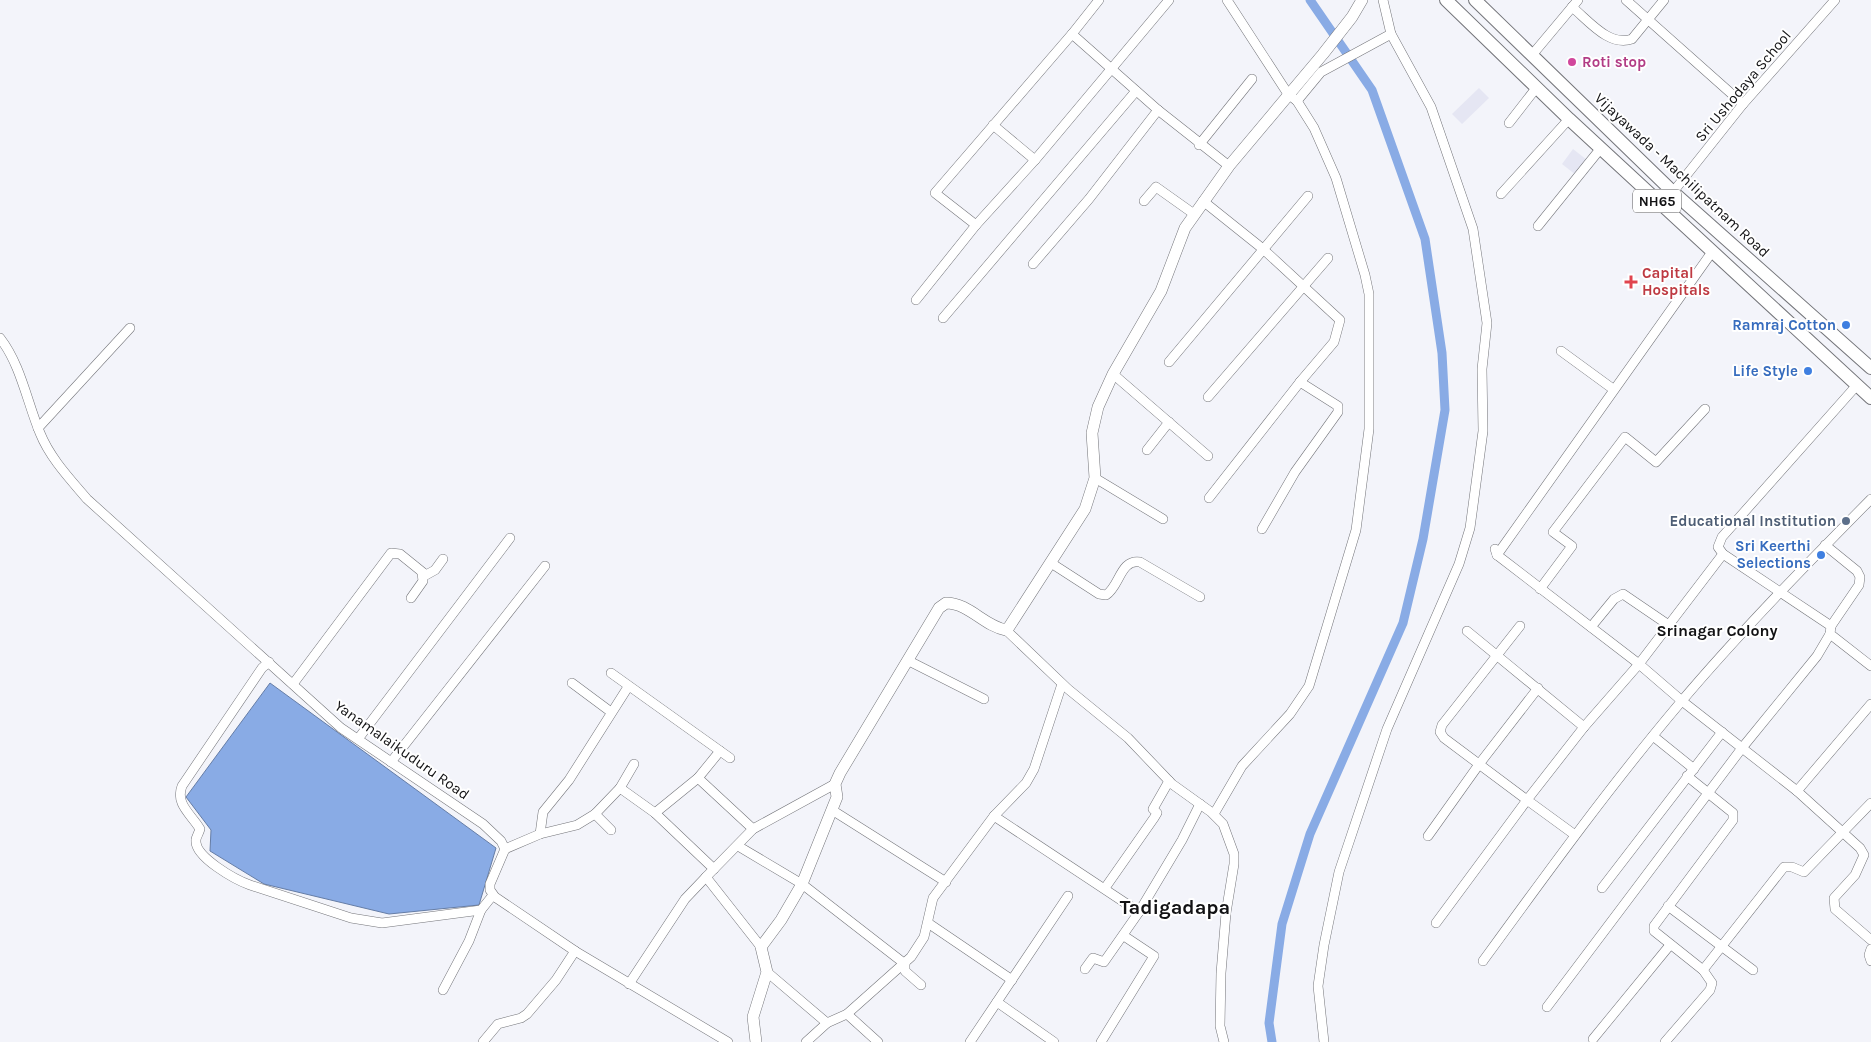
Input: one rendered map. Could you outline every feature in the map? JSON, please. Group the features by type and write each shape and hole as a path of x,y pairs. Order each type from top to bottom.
{"highway":[{"name":"NH65","path":"1446,0 1569,120 1871,398"},
{"name":"Vijayawada - Machilipatnam Road","path":"1475,0 1674,192 1871,368"}],"main road":[{"path":"756,1042 753,1017 767,972 760,947 781,920 802,884 837,797 834,784 939,608 946,602 960,605 998,628 1006,630 1085,509 1095,478 1092,433 1094,420 1113,374 1161,291 1177,246 1194,214 1229,166 1292,98 1300,81 1361,2"}],"street":[{"path":"976,225 935,193 1099,0"},
{"path":"916,300 976,225 1035,160 1169,0"},
{"path":"1214,814 1242,766 1290,714 1309,686 1356,530 1370,429 1369,294 1336,178 1314,128 1292,98 1228,0"},
{"path":"1324,1042 1318,986 1324,945 1339,872 1381,744 1459,564 1471,518 1483,431 1482,369 1487,322 1473,229 1450,157 1431,107 1391,34 1383,0"},
{"path":"1626,0 1649,18 1743,104"},
{"path":"1532,55 1575,4 1607,36 1618,42 1632,39 1664,0"},
{"name":"Sri Ushodaya School","path":"1674,192 1743,104 1835,0"},
{"path":"1072,34 1199,145 1229,166"},
{"path":"1292,98 1322,72 1391,34"},
{"path":"1199,145 1252,79"},
{"path":"1509,123 1537,87"},
{"path":"943,318 1136,90"},
{"path":"1033,264 1089,199 1158,110"},
{"path":"1501,194 1569,120"},
{"path":"993,125 1035,160"},
{"path":"1538,226 1601,148"},
{"path":"1144,201 1156,187 1194,214"},
{"path":"1169,362 1308,196"},
{"path":"1203,201 1264,249 1340,320 1334,342 1300,382 1209,498"},
{"path":"1712,252 1496,552 1797,791 1860,848 1864,855 1860,868 1834,898 1833,904 1835,909 1871,940"},
{"path":"1208,397 1328,258"},
{"path":"38,428 130,328"},
{"name":"Yanamalaikuduru Road","path":"0,338 14,359 38,428 61,468 87,499 341,728 431,787 483,824 501,841 505,849"},
{"path":"1561,351 1613,389"},
{"path":"1113,374 1208,456"},
{"path":"1262,529 1295,472 1338,412 1338,406 1300,382"},
{"path":"1857,385 1722,537 1718,547 1723,554 1782,591 1871,665"},
{"path":"1540,588 1572,546 1554,532 1625,437 1656,462 1705,409"},
{"path":"1147,450 1170,422"},
{"path":"1095,478 1163,519"},
{"path":"1483,961 1575,835 1682,701 1825,545 1871,499"},
{"path":"358,739 510,538"},
{"path":"1547,1007 1742,748 1817,656 1859,585 1860,576 1857,571 1825,545"},
{"path":"292,684 391,553 400,554 422,573 429,574 443,559"},
{"path":"1436,923 1527,800 1584,727 1670,626 1723,554"},
{"path":"1050,563 1099,594 1106,595 1111,591 1126,565 1131,562 1140,562 1200,597"},
{"path":"391,762 545,566"},
{"path":"411,598 423,581 422,573"},
{"path":"1590,627 1614,599 1623,594 1670,626"},
{"path":"1520,626 1440,729 1444,738 1575,835"},
{"path":"1006,630 1062,684 1128,738 1169,781 1214,814 1223,824 1234,854 1221,973 1220,1026 1224,1042"},
{"path":"1467,631 1584,727"},
{"path":"909,661 984,699"},
{"path":"269,662 262,668 182,786 179,798 186,812 200,829 196,841 200,853 239,881 351,918 382,923 481,910"},
{"path":"611,673 628,687 730,758"},
{"path":"572,683 611,712"},
{"path":"806,1042 827,1023 847,1014 905,964 924,937 931,903 994,816 1026,783 1031,775 1062,684"},
{"path":"540,834 544,812 569,780 628,687"},
{"path":"1428,836 1480,763 1538,688"},
{"path":"1797,791 1871,704"},
{"path":"1602,888 1722,732"},
{"path":"1653,736 1709,793 1733,813 1733,820 1653,927 1670,945 1703,970 1712,983 1710,990 1666,1042"},
{"path":"655,813 698,778 720,751"},
{"path":"634,764 620,788 595,814 577,824 540,834 505,849 490,884 490,890 507,907 575,951 728,1042"},
{"path":"698,778 753,829"},
{"path":"1105,888 1154,818 1156,813 1153,809 1169,781"},
{"path":"629,984 686,899 753,829 834,784"},
{"path":"620,788 655,813 714,869"},
{"path":"1703,970 1784,867 1792,867 1804,872 1871,803"},
{"path":"1085,969 1093,958 1104,962 1124,936 1182,840 1200,804"},
{"path":"832,810 946,882"},
{"path":"595,814 611,830"},
{"path":"994,816 1105,888 1138,912"},
{"path":"738,846 802,884 905,964"},
{"path":"706,877 760,947"},
{"path":"443,990 469,941 481,910 494,895"},
{"path":"970,1042 1068,896"},
{"path":"1668,906 1753,970"},
{"path":"928,922 1012,980"},
{"path":"1101,1042 1154,956 1124,936"},
{"path":"1593,1039 1670,945"},
{"path":"1871,949 1869,956 1871,961"},
{"path":"483,1042 498,1024 521,1018 527,1014 556,980 575,951"},
{"path":"905,964 905,971 920,984"},
{"path":"767,972 827,1023"},
{"path":"997,1002 1054,1042"},
{"path":"847,1014 878,1042"}],"shaded area":[{"path":"1479,88 1489,98 1462,124 1452,114"},
{"path":"1573,149 1587,160 1576,175 1562,164"}],"water":[{"path":"270,683 496,848 479,905 389,914 264,884 210,851 211,830 186,797"}],"waterway":[{"path":"1272,1042 1269,1023 1282,924 1310,834 1403,623 1423,539 1445,410 1442,353 1425,239 1372,90 1310,0"}],"place":[{"name":"Roti stop","path":"1572,62"},
{"name":"Capital Hospitals","path":"1631,282"},
{"name":"Ramraj Cotton","path":"1846,325"},
{"name":"Life Style","path":"1808,371"},
{"name":"Educational Institution","path":"1846,521"},
{"name":"Sri Keerthi Selections","path":"1821,555"}],"district":[{"name":"Srinagar Colony","path":"1717,630"},
{"name":"Tadigadapa","path":"1175,907"}]}
